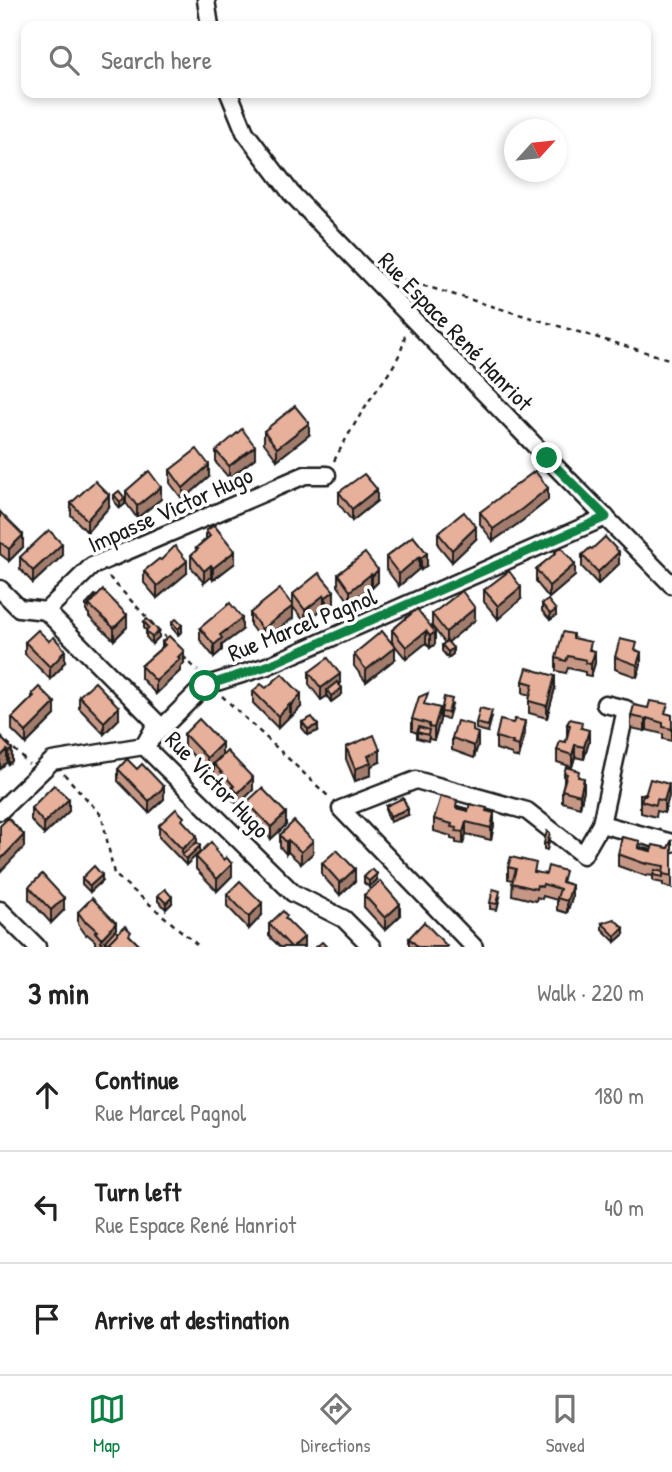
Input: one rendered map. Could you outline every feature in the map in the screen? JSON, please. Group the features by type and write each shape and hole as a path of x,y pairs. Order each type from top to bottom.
{"street":[{"path":"206,0 209,21"},
{"name":"Rue Espace René Hanriot","path":"231,98 245,132 291,193 672,585"},
{"name":"Impasse Victor Hugo","path":"46,611 92,566 304,475 327,475"},
{"name":"Rue Marcel Pagnol","path":"144,746 205,686 267,666 606,517"},
{"path":"0,589 19,608 46,611"},
{"name":"Rue Victor Hugo","path":"46,611 157,723 144,746 293,893 344,919 372,947"},
{"path":"474,947 341,809 416,780 527,811 583,855 601,824 626,709 605,704"},
{"path":"0,811 52,761 144,746"},
{"path":"601,824 672,843"},
{"path":"0,910 37,947"}],"path":[{"path":"376,281 398,278 672,360"},
{"path":"327,475 348,434 404,345 403,309"},
{"path":"0,735 39,774"},
{"path":"52,761 102,816 114,874 200,947"}],"building":[{"path":"295,406 309,423 277,448 264,431"},
{"path":"242,429 255,446 229,466 216,451"},
{"path":"197,449 209,465 183,488 170,470"},
{"path":"149,471 161,487 137,506 126,491"},
{"path":"535,471 548,488 493,529 480,512"},
{"path":"364,474 377,489 352,509 339,492"},
{"path":"95,481 109,495 87,520 71,503"},
{"path":"119,491 125,498 120,502 114,495"},
{"path":"0,512 23,535 9,549 0,542"},
{"path":"464,512 476,527 452,550 438,533"},
{"path":"214,525 235,551 213,568 211,565 204,571 191,555 210,536 206,531"},
{"path":"49,530 62,544 33,571 20,557"},
{"path":"413,536 427,553 399,574 386,557"},
{"path":"605,537 619,552 598,572 582,555"},
{"path":"175,546 187,561 157,586 144,571 161,560"},
{"path":"561,547 575,564 549,586 536,569"},
{"path":"365,553 378,570 350,591 338,574"},
{"path":"509,571 521,587 498,606 484,590"},
{"path":"319,573 334,591 326,597 324,595 305,610 293,594"},
{"path":"280,589 293,606 262,629 250,613"},
{"path":"103,590 127,615 114,628 89,605"},
{"path":"462,591 475,608 446,632 432,614"},
{"path":"97,596 89,608 86,605"},
{"path":"548,600 556,610 550,614 542,604"},
{"path":"230,603 242,618 220,635 222,638 214,645 200,628"},
{"path":"417,609 435,632 430,636 426,631 406,647 392,630"},
{"path":"147,619 159,631 152,637 146,631 149,627 144,622"},
{"path":"176,619 182,625 178,629 172,622"},
{"path":"38,630 49,641 54,637 65,650 50,667 25,642"},
{"path":"382,631 395,647 366,670 354,654"},
{"path":"563,632 573,634 573,638 591,642 589,650 595,651 591,664 585,663 586,660 568,656 566,661 556,658"},
{"path":"169,636 184,651 178,657 180,659 156,681 141,666 165,645 162,642"},
{"path":"620,639 637,643 635,650 641,652 637,665 615,657"},
{"path":"447,641 453,648 448,652 442,645"},
{"path":"328,658 340,674 321,688 309,672"},
{"path":"527,668 555,676 547,706 529,701 533,684 523,681"},
{"path":"282,674 301,694 278,716 253,691 261,684 266,688"},
{"path":"95,682 119,707 104,722 79,696"},
{"path":"337,682 342,688 331,696 327,690"},
{"path":"39,687 55,703 26,732 12,718 34,696 32,694"},
{"path":"428,693 424,704 440,708 434,728 412,719 419,697"},
{"path":"444,697 452,699 448,713 441,712"},
{"path":"650,701 668,704 665,713 672,715 672,729 663,727 663,723 631,716 634,705 648,708"},
{"path":"480,708 492,711 488,726 476,723"},
{"path":"312,717 318,725 308,729 302,722"},
{"path":"199,719 222,743 207,758 184,734"},
{"path":"515,719 525,721 519,746 496,737 500,720 513,723"},
{"path":"570,719 582,722 581,728 589,730 584,747 575,745 572,755 557,750 560,741 566,742"},
{"path":"457,721 473,725 473,731 478,733 474,746 452,738"},
{"path":"419,727 429,730 428,735 417,732"},
{"path":"374,735 380,750 368,756 371,763 355,769 346,747"},
{"path":"0,737 12,749 0,757"},
{"path":"227,751 253,778 238,793 214,764"},
{"path":"127,759 137,769 142,764 164,787 149,801 118,769"},
{"path":"566,767 579,771 578,777 584,778 580,795 562,790 567,774 564,773"},
{"path":"650,779 669,784 664,801 657,799 656,805 641,801"},
{"path":"54,785 69,799 44,823 31,808"},
{"path":"262,788 286,813 271,827 247,802"},
{"path":"441,796 457,800 456,808 468,811 470,804 487,808 486,811 494,813 491,828 466,822 463,832 456,831 457,828 451,827 452,824 434,819"},
{"path":"403,798 408,809 390,816 386,806"},
{"path":"176,809 197,836 182,849 159,825"},
{"path":"8,818 24,835 0,860 0,826"},
{"path":"294,821 313,841 301,852 280,835"},
{"path":"547,831 550,833 547,844 544,843"},
{"path":"622,837 640,841 638,848 651,851 653,845 668,848 672,840 672,876 663,874 664,866 646,864 618,854"},
{"path":"197,842 200,846 186,859 182,855"},
{"path":"211,842 224,860 226,857 232,864 217,879 196,857"},
{"path":"337,850 355,869 340,883 322,863"},
{"path":"511,857 536,863 534,872 546,874 548,866 565,871 562,882 572,885 567,901 557,898 560,889 543,884 542,887 537,885 536,889 512,883 516,869 508,867"},
{"path":"94,866 102,875 90,886 82,878"},
{"path":"372,869 377,874 369,881 364,877"},
{"path":"655,870 663,872 663,877 653,875"},
{"path":"42,874 64,898 51,910 29,887"},
{"path":"240,881 262,903 249,917 227,894"},
{"path":"380,881 400,904 385,918 364,895"},
{"path":"165,889 172,897 166,903 158,895"},
{"path":"493,889 500,891 497,904 490,903"},
{"path":"92,898 116,923 101,939 95,932 97,931 86,923 78,912"},
{"path":"283,911 287,916 285,918 304,937 293,947 269,924"},
{"path":"614,919 624,928 615,936 602,923"},
{"path":"424,922 446,947 418,947 409,938"},
{"path":"125,926 131,932 129,935 141,947 113,947 109,942"},
{"path":"115,930 118,933 109,945 105,941"}],"route":[{"path":"205,686 267,666 606,517 547,458"}]}
